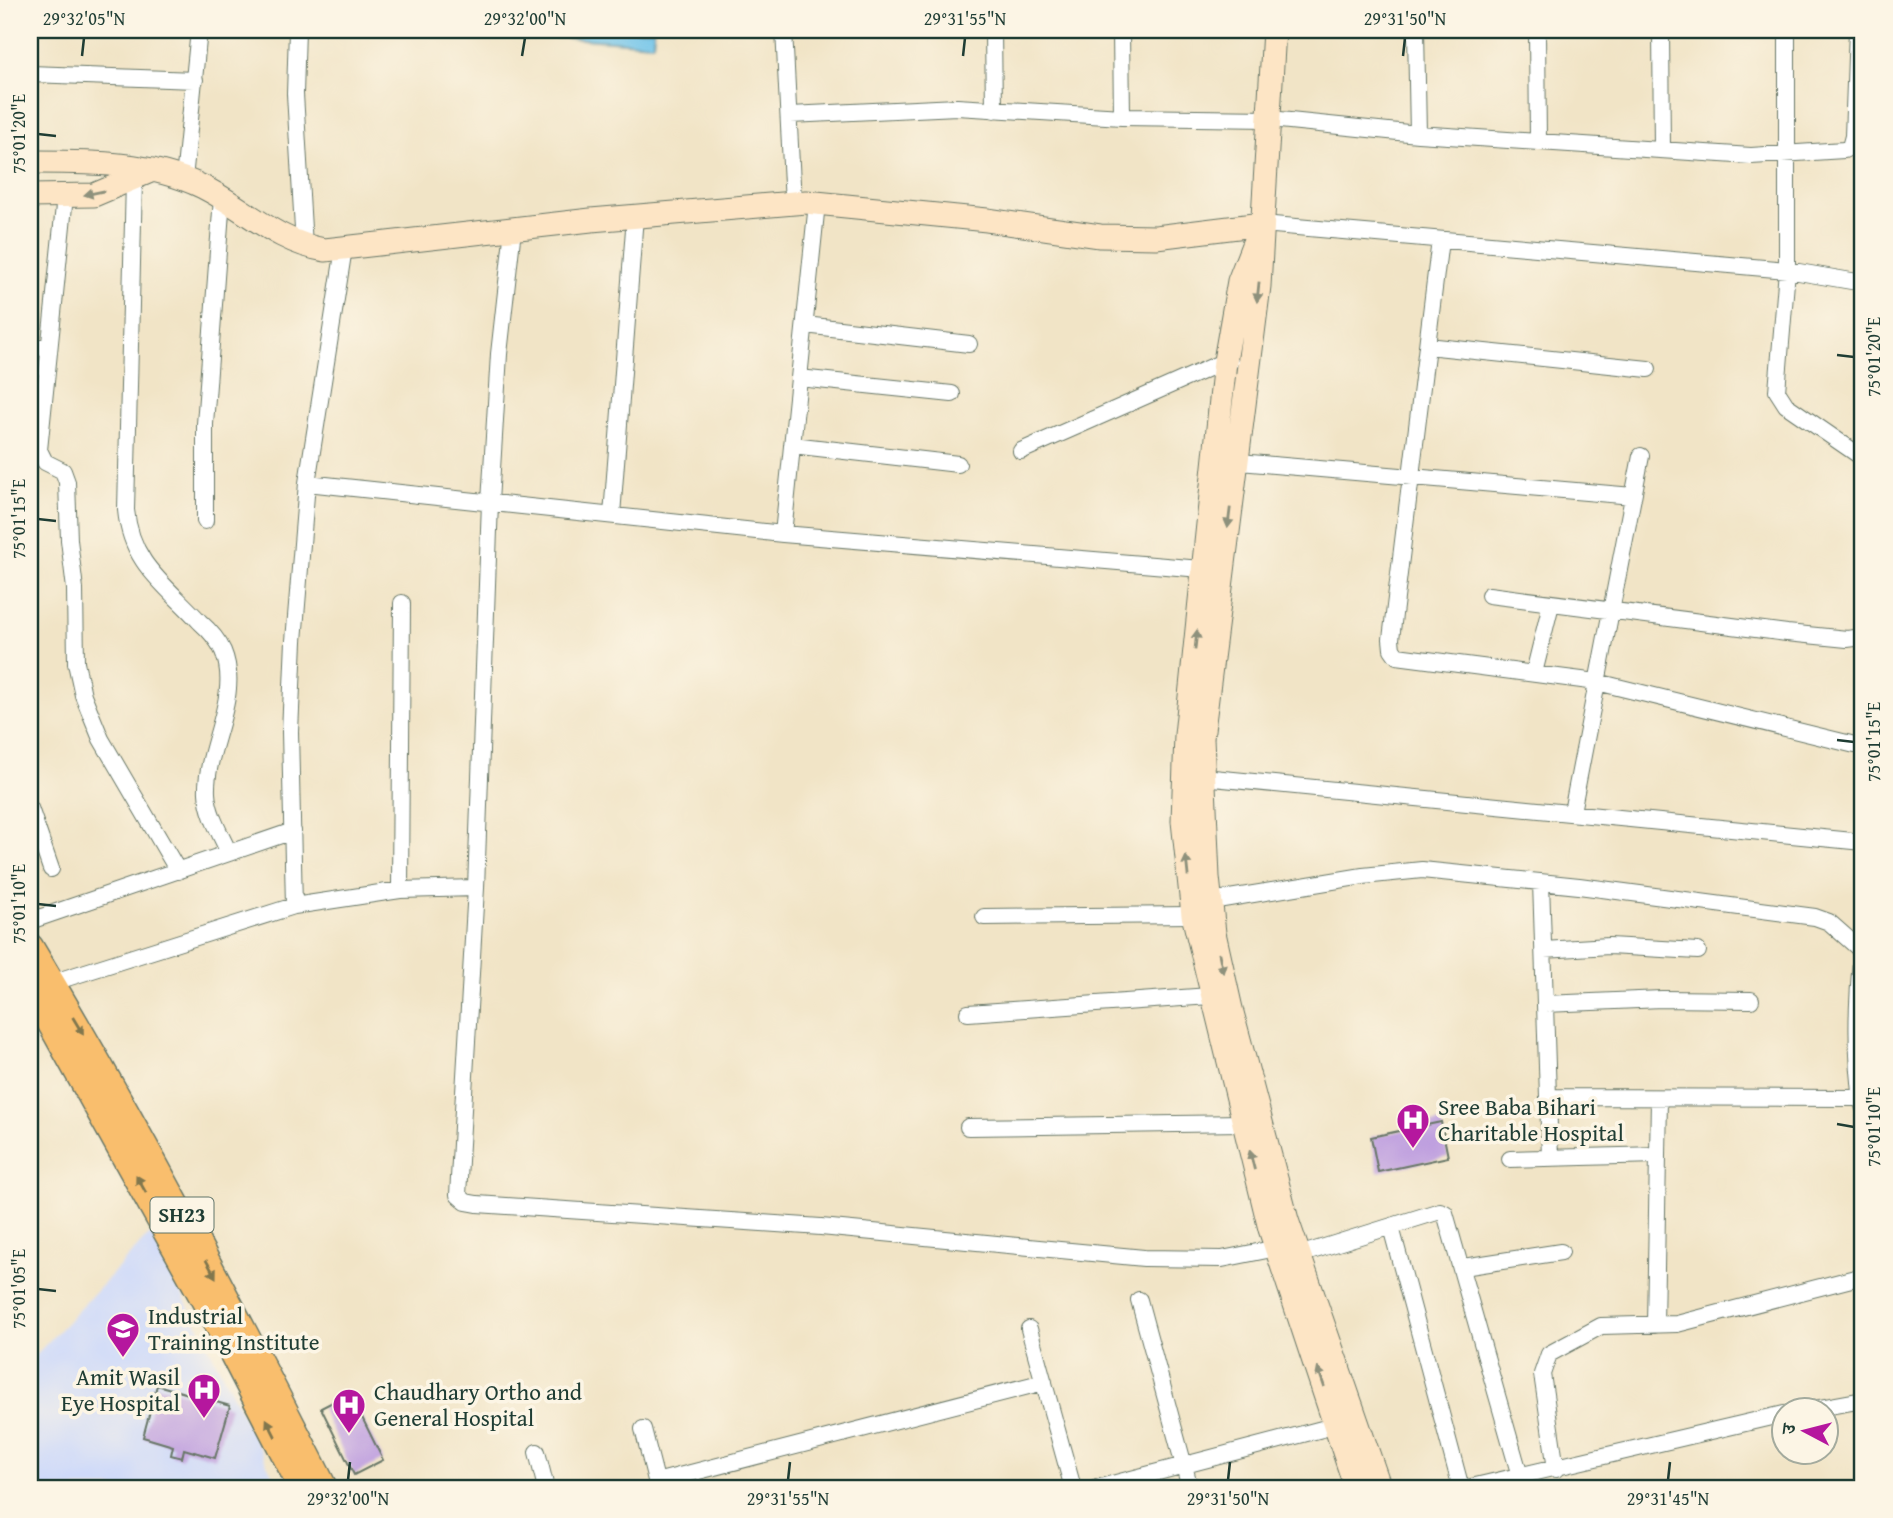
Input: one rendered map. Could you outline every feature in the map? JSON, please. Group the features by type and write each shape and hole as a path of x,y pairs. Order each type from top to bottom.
{"main road":[{"name":"SH23","path":"30,947 41,984 302,1488"},
{"name":"SH23","path":"41,984 97,1059 221,1287 324,1488"}],"street":[{"path":"184,179 199,30"},
{"path":"297,30 296,94 304,247"},
{"path":"784,30 793,203"},
{"path":"993,30 994,110"},
{"path":"1121,30 1122,117"},
{"path":"1274,30 1259,286 1249,364 1226,461 1213,570 1186,735 1182,821 1202,908 1287,1220 1348,1422 1356,1488"},
{"path":"1416,30 1418,135"},
{"path":"1537,30 1538,142"},
{"path":"1661,30 1662,150"},
{"path":"1787,30 1787,270 1777,391 1786,405 1863,458"},
{"path":"790,115 957,107 1122,117 1270,119 1418,135 1751,156 1844,150 1850,147 1858,136 1857,30"},
{"path":"30,74 195,80"},
{"path":"30,163 91,162 144,175 184,179 222,198 279,236 304,247 325,250 635,216 817,203 987,220 1100,236 1156,237 1262,224 1787,270 1863,283"},
{"path":"30,196 94,195 144,175"},
{"path":"144,175 126,510 128,533 145,565 212,634 223,652 225,702 207,790 208,806 229,853"},
{"path":"65,195 39,450 45,462 63,471 67,482 69,540 75,589 76,663 83,695 102,739 178,871"},
{"path":"205,521 205,424 222,198"},
{"path":"783,534 817,203"},
{"path":"612,515 635,216"},
{"path":"1226,461 1225,361 1239,281 1262,224"},
{"path":"513,229 499,354 490,502 476,888 458,1195 466,1202 821,1227 1144,1258 1222,1259 1277,1248"},
{"path":"1440,240 1392,649 1397,656 1597,682 1854,745"},
{"path":"294,906 292,685 307,483 344,248"},
{"path":"805,325 969,344"},
{"path":"1427,346 1647,369"},
{"path":"30,347 49,347"},
{"path":"1021,451 1225,361 1249,364"},
{"path":"799,378 952,394"},
{"path":"792,445 958,464"},
{"path":"1572,812 1641,456"},
{"path":"1226,461 1633,496"},
{"path":"307,483 783,534 1213,570"},
{"path":"1213,570 1202,738 1202,908 1210,996 1277,1248 1348,1422 1380,1488"},
{"path":"1489,595 1811,635 1863,637"},
{"path":"400,890 402,603"},
{"path":"1534,673 1551,604"},
{"path":"1203,777 1863,842"},
{"path":"30,808 51,869"},
{"path":"30,921 293,831"},
{"path":"984,917 1202,908 1402,870 1541,882 1815,917 1829,922 1863,952 1856,1024 1856,1058 1862,1103 1548,1097"},
{"path":"1541,882 1550,1158"},
{"path":"41,984 294,906 400,890 476,888"},
{"path":"1544,950 1609,946 1698,951"},
{"path":"968,1013 1210,996"},
{"path":"1545,1004 1662,999 1751,1000"},
{"path":"1655,1325 1659,1099"},
{"path":"968,1127 1243,1123"},
{"path":"1510,1159 1658,1155"},
{"path":"1299,1255 1440,1211 1445,1213 1463,1267 1520,1476"},
{"path":"1391,1227 1461,1488"},
{"path":"1463,1267 1561,1252"},
{"path":"1556,1469 1542,1374 1549,1354 1601,1326 1655,1325 1696,1320 1863,1276"},
{"path":"1139,1300 1190,1488"},
{"path":"1029,1329 1073,1488"},
{"path":"643,1429 657,1485 1044,1382"},
{"path":"1840,1404 1863,1400"},
{"path":"1467,1488 1770,1417"},
{"path":"1097,1488 1348,1422"},
{"path":"537,1452 546,1488"}],"shaded area":[{"name":"Industrial Training Institute","path":"151,1233 279,1488 30,1488 30,1361"}],"water":[{"path":"454,30 654,30 653,44"}],"building":[{"path":"1441,1122 1448,1157 1378,1172 1371,1137"},
{"path":"157,1385 230,1406 215,1458 184,1449 182,1458 171,1455 173,1446 143,1437"},
{"path":"350,1393 383,1460 354,1475 321,1408"}],"place":[{"name":"Sree Baba Bihari Charitable Hospital","path":"1413,1150"},
{"name":"Industrial Training Institute","path":"123,1359"},
{"name":"Amit Wasil Eye Hospital","path":"204,1420"},
{"name":"Chaudhary Ortho and General Hospital","path":"349,1435"}]}
